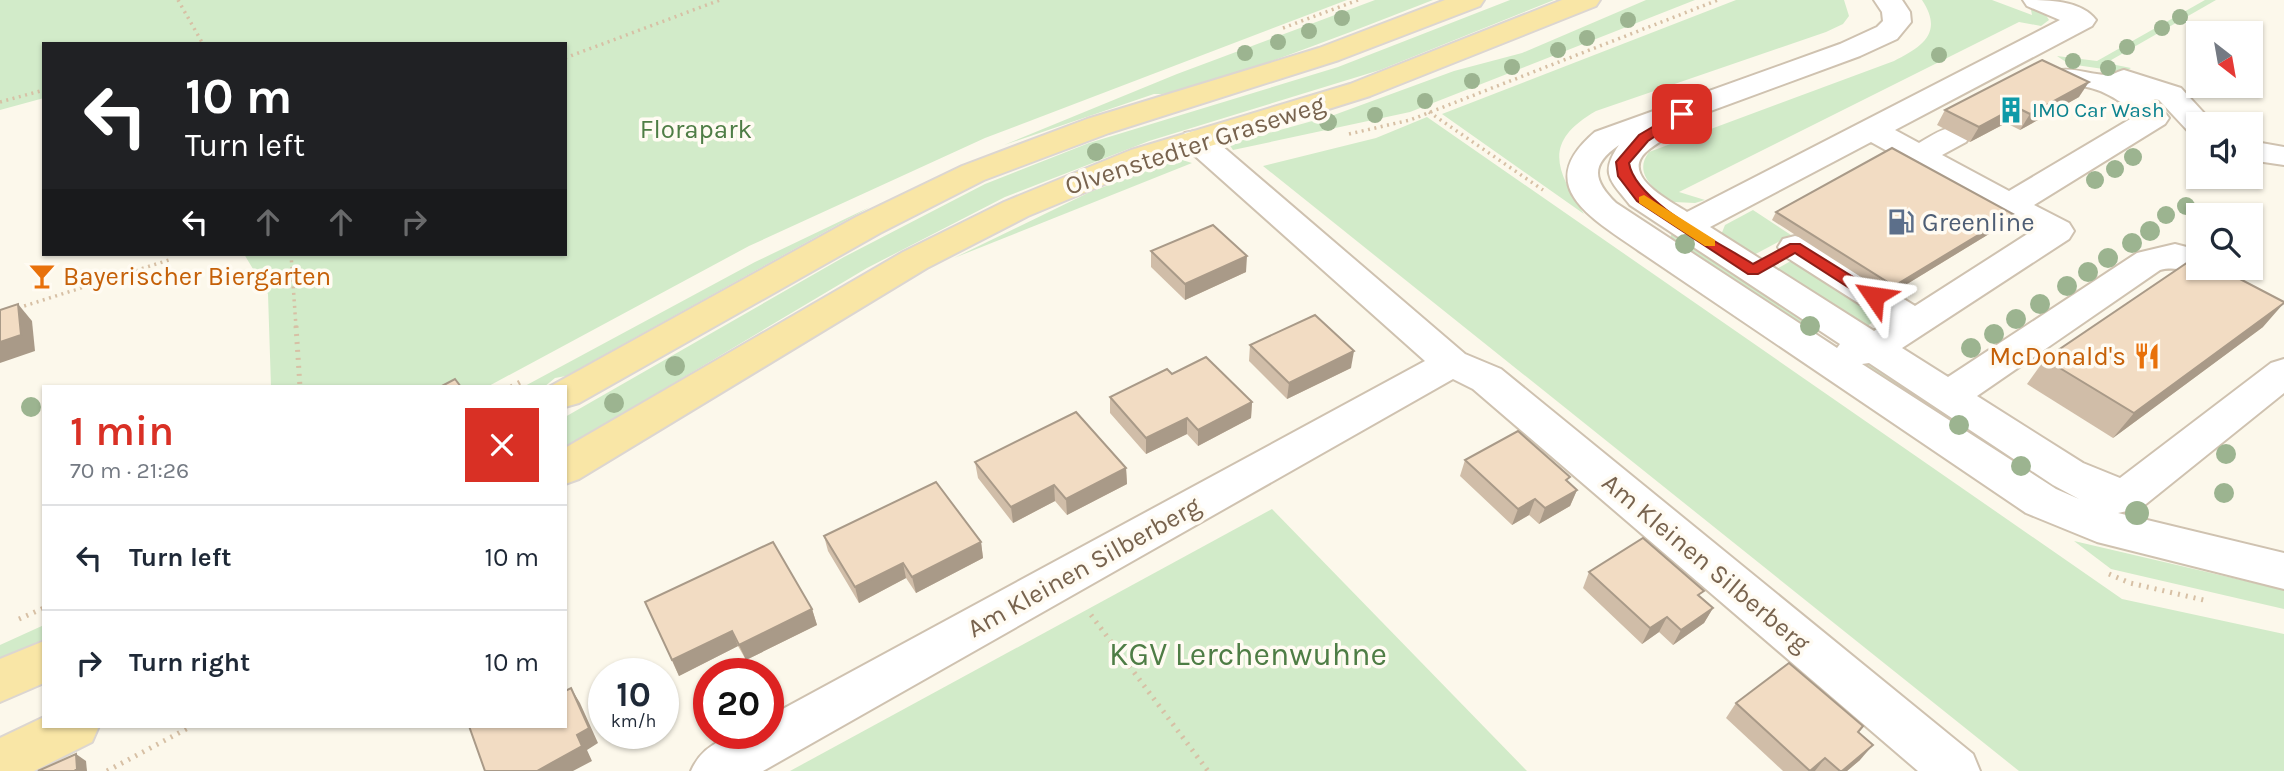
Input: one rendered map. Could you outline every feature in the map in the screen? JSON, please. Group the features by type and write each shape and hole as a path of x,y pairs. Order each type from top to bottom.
{"main road":[{"name":"Olvenstedter Graseweg","path":"567,392 868,226 1002,160 1098,126 1308,62 1470,0"},
{"name":"Olvenstedter Graseweg","path":"567,467 946,243 1094,175 1196,140 1360,90 1586,0"},
{"path":"0,681 42,662"},
{"path":"0,763 71,728"}],"street":[{"path":"1888,0 1896,12 1897,22 1887,33 1850,50 1622,131 1592,148 1581,169 1583,185 1616,219 2041,501 2097,525 2284,570"},
{"path":"1685,227 2082,20 2037,0"},
{"path":"2025,50 2067,69 2160,89 2178,101 2188,112"},
{"path":"1995,203 2154,118 2145,105 2106,85 2074,77 2053,85"},
{"path":"1702,103 1644,138 1622,162 1624,176 1634,190 1685,227 2068,474 2126,496"},
{"path":"1800,342 1843,353 1873,348 2057,231 1995,203 1927,166 1872,130"},
{"path":"1927,166 1955,135"},
{"name":"Am Kleinen Silberberg","path":"1196,140 1452,363 1487,379 1955,771"},
{"path":"2263,152 2284,156"},
{"path":"1753,271 1800,244 1858,281 1914,322"},
{"path":"1948,396 2150,261 2175,255 2186,258"},
{"name":"Am Kleinen Silberberg","path":"716,771 1452,363"},
{"path":"2041,501 2126,496 2284,373"}],"path":[{"path":"178,0 202,42"},
{"path":"567,57 720,0"},
{"name":"Olvenstedter Graseweg","path":"1337,136 1410,120 1718,0"},
{"path":"0,102 42,91"},
{"path":"290,256 300,385"},
{"path":"13,309 172,259"},
{"path":"1064,579 1208,771"},
{"path":"107,771 188,728"}],"green space":[{"name":"Florapark","path":"0,0 1347,0 985,138 749,246 491,385 271,385 268,294 245,256 567,256 567,42 42,42 42,99 0,110"},
{"path":"1375,0 1433,0 1206,84 1154,94 1004,145 1177,74"},
{"path":"1510,0 1554,0 1380,70 1149,141 1005,197 867,268 567,447 567,416 844,257 985,184 1089,143 1338,67"},
{"path":"1646,0 1695,0 1410,112 1233,150 1229,144 1334,115 1454,71 1522,53"},
{"path":"1736,0 1844,0 1849,16 1843,24 1826,32 1596,111 1579,123 1567,134 1559,158 1566,184 1584,214 1442,114"},
{"path":"1922,0 1992,0 2032,15 2030,5 2044,12 2049,20 2041,26 2019,22 1679,192 1705,200 1695,203 1674,202 1648,182 1643,168 1649,152 1894,61 1913,50 1927,38 1930,30 1931,21"},
{"path":"2205,0 2216,0 2106,63 2131,68 2124,72 2069,64 2057,56 2097,61"},
{"path":"1427,117 2122,599 2284,634 2284,771 2019,771 1263,166 1376,138"},
{"path":"1179,159 1192,163 954,258 1090,192"},
{"path":"870,207 566,376 555,378 546,385 527,385 755,262"},
{"path":"1753,210 1791,235 1750,257 1719,240 1725,225"},
{"path":"1678,234 1817,328 1808,329 1670,240 1671,235"},
{"path":"1794,262 1884,315 1861,330 1768,274"},
{"path":"1860,360 1867,360 2047,481 2036,480 1863,366"},
{"name":"KGV Lerchenwuhne","path":"1272,509 1527,771 790,771"},
{"path":"2074,541 2284,590 2284,609 2111,569"},
{"path":"42,626 42,640 0,660 0,645"}],"building":[{"path":"2042,60 2089,82 2030,114 2016,107 1979,127 1945,110"},
{"path":"1892,148 2013,214 1894,286 1776,212"},
{"path":"1213,225 1247,256 1185,284 1151,251"},
{"name":"McDonald's","path":"2186,263 2186,280 2242,280 2284,302 2134,413 2045,359"},
{"path":"18,304 21,335 0,342 0,310"},
{"path":"1315,315 1354,351 1289,383 1250,345"},
{"path":"1206,357 1252,402 1198,430 1187,418 1146,438 1110,397 1167,369 1172,374"},
{"path":"455,379 460,385 444,385"},
{"path":"1076,412 1126,468 1066,499 1054,485 1011,507 975,462"},
{"path":"1518,431 1570,477 1566,480 1577,490 1545,508 1535,499 1518,509 1465,460"},
{"path":"936,482 981,542 912,577 903,563 855,587 824,536"},
{"path":"1643,538 1704,591 1698,595 1713,608 1681,630 1667,617 1650,628 1589,572"},
{"path":"773,542 812,609 739,645 732,631 671,658 645,602"},
{"path":"1789,663 1863,726 1858,732 1873,745 1842,771 1825,758 1810,771 1736,703"},
{"path":"571,688 588,726 588,729 577,735 582,746 537,771 485,771 470,728 567,728 567,690"},
{"path":"76,754 77,769 74,771 38,771"}],"slow traffic":[{"path":"1644,200 1710,243"}],"place":[{"name":"IMO Car Wash","path":"2011,110"},
{"name":"Greenline","path":"1901,222"},
{"name":"Bayerischer Biergarten","path":"42,276"},
{"name":"McDonald's","path":"2147,356"}],"route":[{"path":"1682,114 1644,138 1622,162 1624,176 1642,198 1753,271 1795,247 1874,296"}]}
